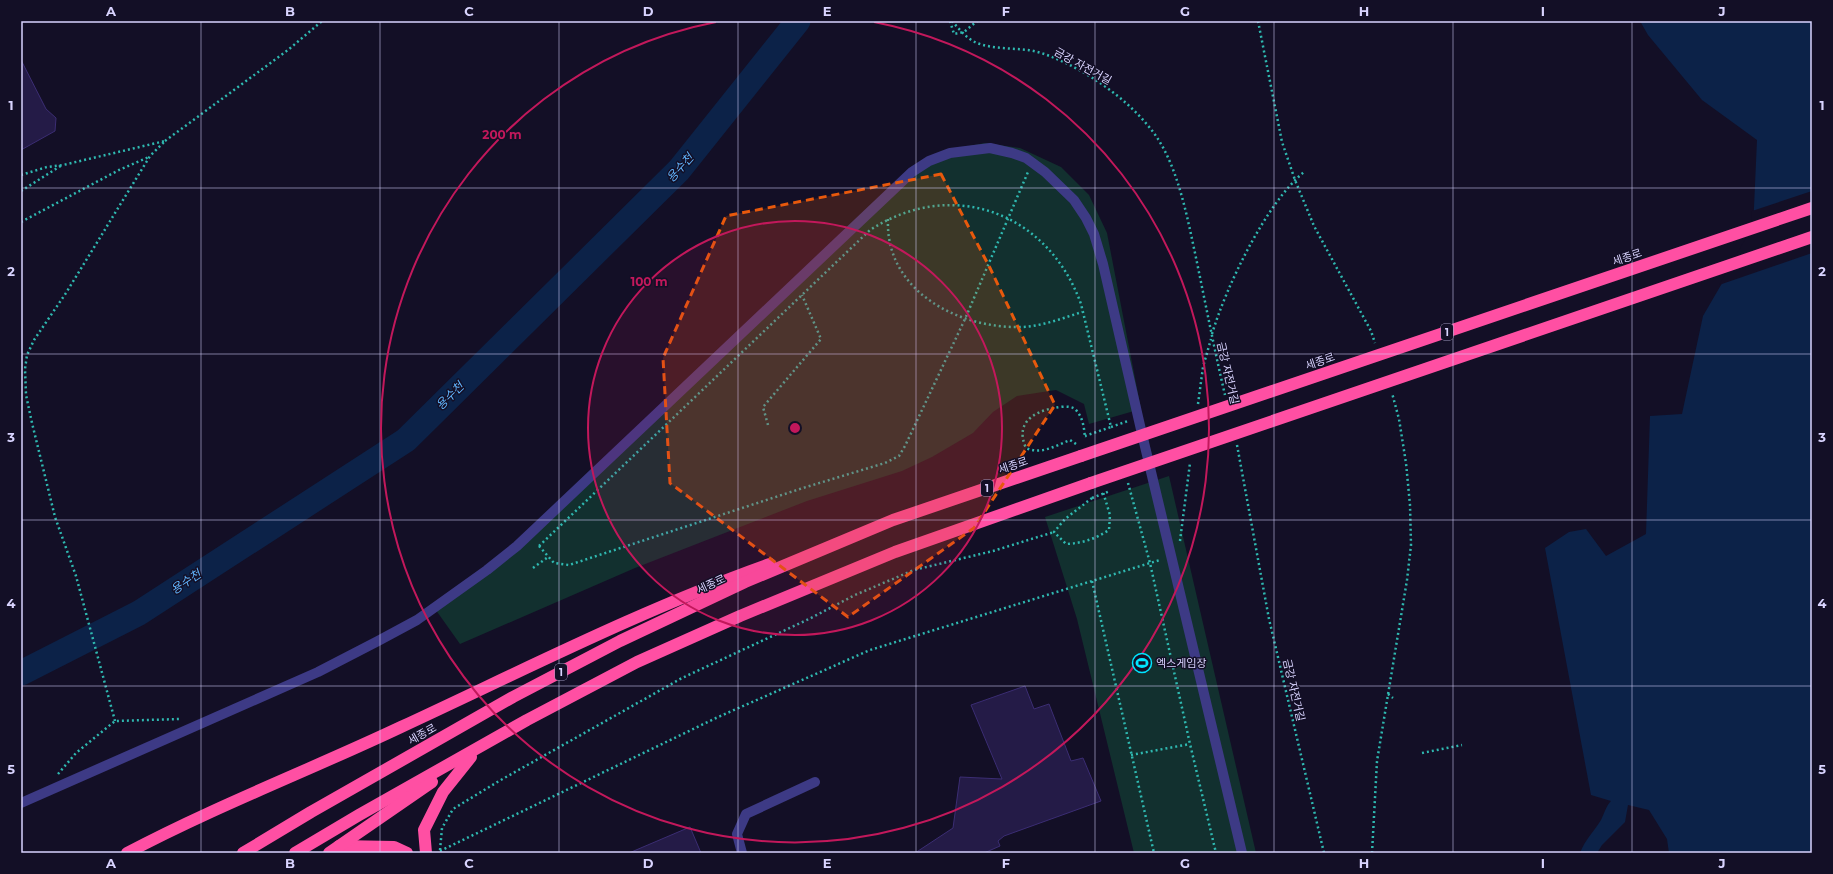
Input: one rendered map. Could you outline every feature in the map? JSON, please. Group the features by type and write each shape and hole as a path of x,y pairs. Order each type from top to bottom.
{"highway":[{"name":"세종로","path":"243,853 311,812 513,697 620,641 745,582 893,520 1079,451 1812,208"},
{"path":"295,853 527,720 637,662 747,613 896,552 1096,485 1812,237"},
{"path":"127,853 162,835 360,746 648,612 718,582 893,520"},
{"path":"334,850 471,756 527,720"},
{"path":"426,853 424,830 442,792 471,756"},
{"path":"334,850 394,847 407,853"}],"lane":[{"path":"21,803 318,672 417,620 487,570 529,535 912,172 929,162 950,153 990,148 1026,158 1045,172 1074,200 1086,218 1094,234 1105,272 1242,853"},
{"path":"742,853 737,834 746,814 815,782"}],"path":[{"path":"115,721 76,576 55,517 32,423 26,395 25,369 27,355 34,340 66,293 150,156 165,141 288,50 322,21"},
{"path":"951,21 954,34 964,32 977,21"},
{"name":"금강 자전거길","path":"951,21 962,33 976,43 1008,49 1029,50 1050,56 1093,79 1116,94 1156,136 1168,158 1189,225 1226,398"},
{"path":"1258,21 1282,142 1295,180 1314,226 1376,345"},
{"path":"21,175 47,167 63,165 165,141"},
{"path":"21,222 119,170 150,156"},
{"path":"529,535 554,563 569,564 884,463 899,456 965,319 1032,162"},
{"path":"21,191 63,165"},
{"path":"1212,337 1228,292 1246,254 1270,212 1295,180 1304,172"},
{"path":"539,546 870,230 888,219 928,207 971,205 987,210 1008,219 1038,239 1057,258 1076,289 1111,427"},
{"path":"888,219 890,240 894,255 900,268 910,283 929,301 947,312 979,324 1015,327 1055,321 1082,312"},
{"path":"768,425 763,407 821,339 802,295"},
{"path":"1378,851 1372,853 1377,761 1407,580 1411,545 1410,505 1406,463 1399,419 1390,388"},
{"path":"1079,451 1070,440 1045,450 1034,452 1026,448 1022,439 1022,432 1028,419 1038,412 1064,406 1074,408 1081,417 1085,428"},
{"path":"1085,436 1138,417"},
{"name":"금강 자전거길","path":"1237,445 1269,619 1324,853"},
{"path":"1127,477 1150,563 1216,853"},
{"path":"1054,532 1066,544 1079,544 1096,538 1109,530 1110,515 1096,485"},
{"path":"1092,498 1065,518 1054,532 993,551 914,570 855,595 809,619 682,678 499,781 453,809 442,828 440,851 708,721 864,653 1150,563 1171,555"},
{"path":"533,568 548,556"},
{"path":"1092,581 1154,853"},
{"path":"1388,694 1393,698"},
{"path":"56,775 76,753 115,721 186,719"},
{"path":"1131,755 1190,744"},
{"path":"1422,753 1462,745"}],"highlighted area":[{"path":"941,174 990,268 1055,405 974,528 848,617 670,483 663,358 726,216"}],"green space":[{"path":"985,143 1020,148 1061,167 1089,195 1107,233 1141,409 1089,424 1084,404 1056,390 1017,396 993,412 973,433 932,457 902,471 807,501 635,568 460,644 433,606 510,548 942,151"},
{"path":"1169,476 1256,853 1134,853 1077,619 1045,517"}],"water":[{"path":"1640,21 1812,21 1812,853 1669,853 1667,839 1649,810 1628,805 1625,822 1602,845 1597,853 1580,853 1611,801 1591,795 1545,548 1569,532 1586,529 1606,556 1646,534 1650,416 1682,414 1703,316 1753,230 1757,140 1702,100 1648,35"}],"pier":[{"path":"1812,191 1812,253 1719,285 1751,229 1752,211"}],"building":[{"path":"21,60 46,109 56,118 55,131 21,150"},
{"path":"1025,686 1034,709 1049,704 1071,761 1083,758 1101,801 1004,836 998,841 1000,846 984,853 915,853 953,828 960,777 1002,779 971,705"},
{"path":"690,827 701,853 629,853"}],"waterway":[{"name":"용수천","path":"21,673 139,613 406,440 679,170 798,21"}],"place":[{"name":"엑스게임장","path":"1142,663"}]}
